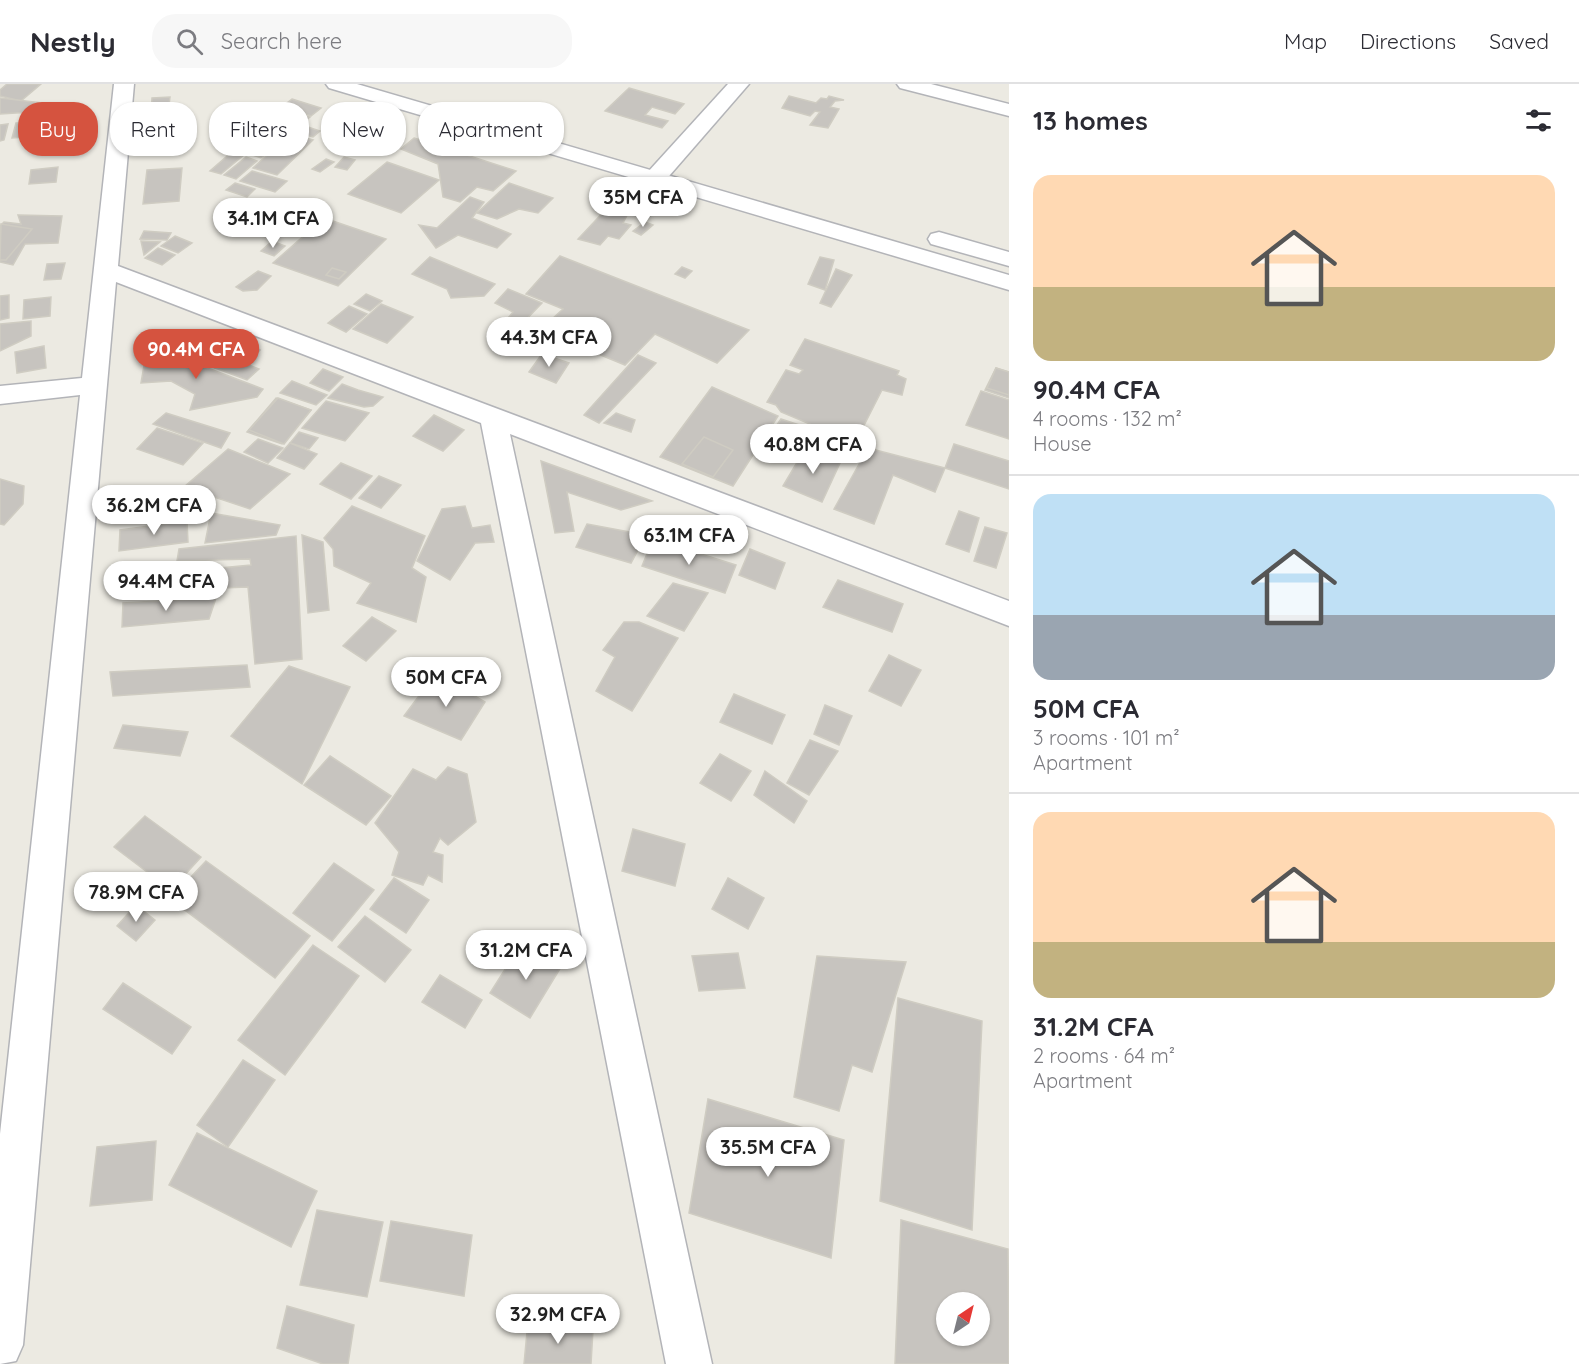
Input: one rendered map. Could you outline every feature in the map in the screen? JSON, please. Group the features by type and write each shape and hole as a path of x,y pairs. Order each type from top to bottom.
{"street":[{"path":"0,1344 124,84"},
{"path":"336,84 662,170 748,184"},
{"path":"392,84 1009,283"},
{"path":"662,170 739,84"},
{"path":"907,84 1009,110"},
{"path":"918,233 1009,259"},
{"path":"106,270 1009,614"},
{"path":"0,394 95,385"},
{"path":"493,416 689,1364"}],"building":[{"path":"7,84 41,84 21,101 0,96 0,90"},
{"path":"629,88 684,104 675,114 652,107 645,115 668,121 662,128 605,111"},
{"path":"789,96 816,103 821,98 827,99 829,96 844,100 835,101 830,107 839,109 828,128 810,125 820,112 815,111 810,116 782,108"},
{"path":"170,97 169,102 152,102 152,98"},
{"path":"0,98 35,102 18,102 18,113 0,114"},
{"path":"309,104 321,108 309,115"},
{"path":"16,123 18,123 18,138 12,138"},
{"path":"8,124 4,140 0,141 0,125"},
{"path":"309,127 320,131 313,137 309,136"},
{"path":"414,138 418,139 418,156 406,151 406,145"},
{"path":"227,156 243,156 221,174 210,171"},
{"path":"266,156 297,156 277,175 253,168"},
{"path":"418,156 470,156 516,171 493,191 477,187 460,202 443,197 438,164"},
{"path":"246,157 257,161 236,179 224,175"},
{"path":"344,157 355,160 347,170 335,167"},
{"path":"326,159 334,162 320,172 312,169"},
{"path":"387,162 439,180 401,213 348,194"},
{"path":"58,167 56,182 29,184 31,170"},
{"path":"182,168 179,201 143,204 147,170"},
{"path":"252,171 287,181 275,192 240,181"},
{"path":"235,183 255,189 247,197 226,190"},
{"path":"509,183 553,198 538,213 519,209 497,219 477,213"},
{"path":"624,185 666,199 668,211 654,211 650,216 637,212 641,206 614,196"},
{"path":"470,197 484,202 472,218 511,234 497,248 458,235 436,248 419,225 437,228"},
{"path":"612,203 630,210 623,223 631,225 619,239 608,236 600,245 578,239"},
{"path":"235,207 248,212 234,224 220,218"},
{"path":"248,212 262,217 248,229 234,224"},
{"path":"18,215 62,216 58,243 25,244 13,265 0,262 0,226 4,222 21,224"},
{"path":"324,218 386,239 338,286 273,263"},
{"path":"645,222 653,225 641,235 633,231"},
{"path":"1,224 32,229 6,260 0,260"},
{"path":"144,231 171,233 167,240 140,239"},
{"path":"175,236 192,243 178,253 161,246"},
{"path":"141,241 160,242 144,255"},
{"path":"272,241 285,246 274,256 261,251"},
{"path":"158,248 175,255 162,265 145,258"},
{"path":"560,256 749,330 717,363 655,334 625,365 540,330 563,309 526,294"},
{"path":"430,257 495,284 484,296 451,298 447,289 412,274"},
{"path":"820,257 834,260 825,290 808,284"},
{"path":"65,263 61,279 44,280 47,264"},
{"path":"682,267 692,271 685,278 675,274"},
{"path":"332,268 346,272 339,279 326,275"},
{"path":"836,269 852,275 831,307 820,303"},
{"path":"258,271 271,276 257,290 243,291 236,287"},
{"path":"508,289 542,303 513,333 500,328 513,312 495,303"},
{"path":"366,294 382,301 370,311 354,304"},
{"path":"9,295 9,318 0,320 0,296"},
{"path":"51,297 50,316 23,319 24,300"},
{"path":"381,304 413,317 387,343 353,329"},
{"path":"349,306 367,314 346,332 328,323"},
{"path":"31,321 31,336 0,351 0,324"},
{"path":"216,332 226,336 197,361 186,357"},
{"path":"228,337 242,343 215,368 199,362"},
{"path":"805,339 899,371 897,375 906,379 902,395 882,390 855,443 781,412 776,405 767,402 786,370 799,374 803,370 790,365"},
{"path":"242,343 260,350 246,364 259,369 247,380 215,368"},
{"path":"44,346 46,368 17,373 15,352"},
{"path":"147,348 155,348 263,389 257,397 190,410 195,394 171,381 141,383"},
{"path":"542,354 569,363 556,383 529,372"},
{"path":"638,355 656,363 599,423 584,415"},
{"path":"996,368 1009,372 1009,398 985,390"},
{"path":"996,368 1009,372 1009,395 987,388"},
{"path":"323,369 343,377 329,391 310,383"},
{"path":"292,381 327,395 316,405 280,393"},
{"path":"342,384 383,397 373,406 364,407 328,398"},
{"path":"712,387 778,416 733,486 660,457"},
{"path":"981,391 1009,400 1009,439 966,425"},
{"path":"276,398 311,410 282,444 247,432"},
{"path":"278,398 311,410 284,444 249,430"},
{"path":"326,401 369,413 345,441 302,428"},
{"path":"166,413 230,433 221,448 153,424"},
{"path":"616,413 635,420 631,432 604,423"},
{"path":"434,415 464,430 443,451 413,436"},
{"path":"781,419 812,429 792,452 766,441"},
{"path":"157,428 203,443 183,465 137,449"},
{"path":"299,432 318,438 309,449 290,443"},
{"path":"704,437 733,450 713,477 682,464"},
{"path":"258,439 283,448 268,463 244,452"},
{"path":"290,443 317,454 304,469 277,458"},
{"path":"954,444 1009,461 1009,489 945,468"},
{"path":"868,448 945,468 935,492 893,475 874,524 834,509"},
{"path":"228,449 290,474 250,509 184,487"},
{"path":"805,449 841,461 822,502 783,486"},
{"path":"541,461 652,501 621,510 567,492 574,531 555,533"},
{"path":"341,463 372,476 351,499 320,484"},
{"path":"379,476 401,485 381,508 359,498"},
{"path":"0,479 24,486 23,504 4,525 0,524"},
{"path":"352,506 425,536 412,568 426,577 416,622 357,603 371,583 334,566 333,549 324,538"},
{"path":"465,506 472,528 490,525 494,542 475,543 450,580 417,561 442,509"},
{"path":"959,511 979,518 969,552 946,544"},
{"path":"211,513 280,525 276,535 205,543"},
{"path":"187,521 188,542 119,551 120,530"},
{"path":"587,524 646,535 631,563 576,547"},
{"path":"985,527 1007,533 996,568 974,561"},
{"path":"302,535 323,542 329,610 308,613"},
{"path":"296,536 302,659 255,664 248,587 168,590 167,573 251,565 250,559 177,561 179,549"},
{"path":"653,539 736,565 725,593 642,566"},
{"path":"750,549 785,563 775,589 739,575"},
{"path":"838,580 903,604 892,632 823,607"},
{"path":"673,583 708,593 684,631 647,616"},
{"path":"216,598 209,619 122,627 123,603"},
{"path":"372,617 396,631 366,661 343,646"},
{"path":"624,622 639,622 678,638 632,711 596,691 615,657 603,650"},
{"path":"889,655 921,670 901,706 869,691"},
{"path":"247,665 250,687 113,696 110,672"},
{"path":"289,666 350,687 302,784 231,736"},
{"path":"436,673 485,702 461,740 404,716"},
{"path":"734,694 785,715 772,744 720,722"},
{"path":"825,705 852,716 839,745 814,734"},
{"path":"123,725 188,732 180,756 114,748"},
{"path":"810,740 838,751 809,795 787,783"},
{"path":"720,754 751,771 731,801 700,783"},
{"path":"330,756 391,796 366,825 304,785"},
{"path":"448,767 467,774 476,822 448,845 440,838 433,852 443,855 442,882 428,875 423,885 392,875 399,852 375,823 413,769 436,780"},
{"path":"765,771 807,801 794,823 754,795"},
{"path":"145,816 201,857 171,890 114,847"},
{"path":"633,829 685,844 675,886 622,871"},
{"path":"206,861 310,936 275,978 170,899"},
{"path":"334,863 374,890 332,941 293,913"},
{"path":"394,878 429,900 406,933 370,909"},
{"path":"728,878 764,898 748,929 712,909"},
{"path":"136,905 155,920 136,941 117,926"},
{"path":"365,916 411,950 385,982 338,947"},
{"path":"521,944 561,967 530,1018 490,993"},
{"path":"313,945 359,976 285,1075 238,1040"},
{"path":"738,953 745,988 699,991 692,956"},
{"path":"817,956 906,962 872,1072 852,1065 839,1111 794,1097"},
{"path":"440,975 482,1000 465,1028 422,1002"},
{"path":"123,983 191,1027 172,1054 103,1009"},
{"path":"898,998 982,1021 972,1230 880,1201"},
{"path":"243,1060 275,1080 228,1147 197,1125"},
{"path":"708,1099 844,1140 831,1258 689,1213"},
{"path":"197,1133 317,1191 291,1247 169,1185"},
{"path":"156,1141 152,1200 90,1206 97,1147"},
{"path":"317,1210 383,1222 367,1297 300,1285"},
{"path":"901,1220 1008,1249 1009,1364 895,1364"},
{"path":"391,1221 472,1235 464,1296 380,1281"},
{"path":"287,1306 354,1325 348,1364 323,1364 277,1348"},
{"path":"528,1321 593,1330 591,1364 524,1364"}]}
